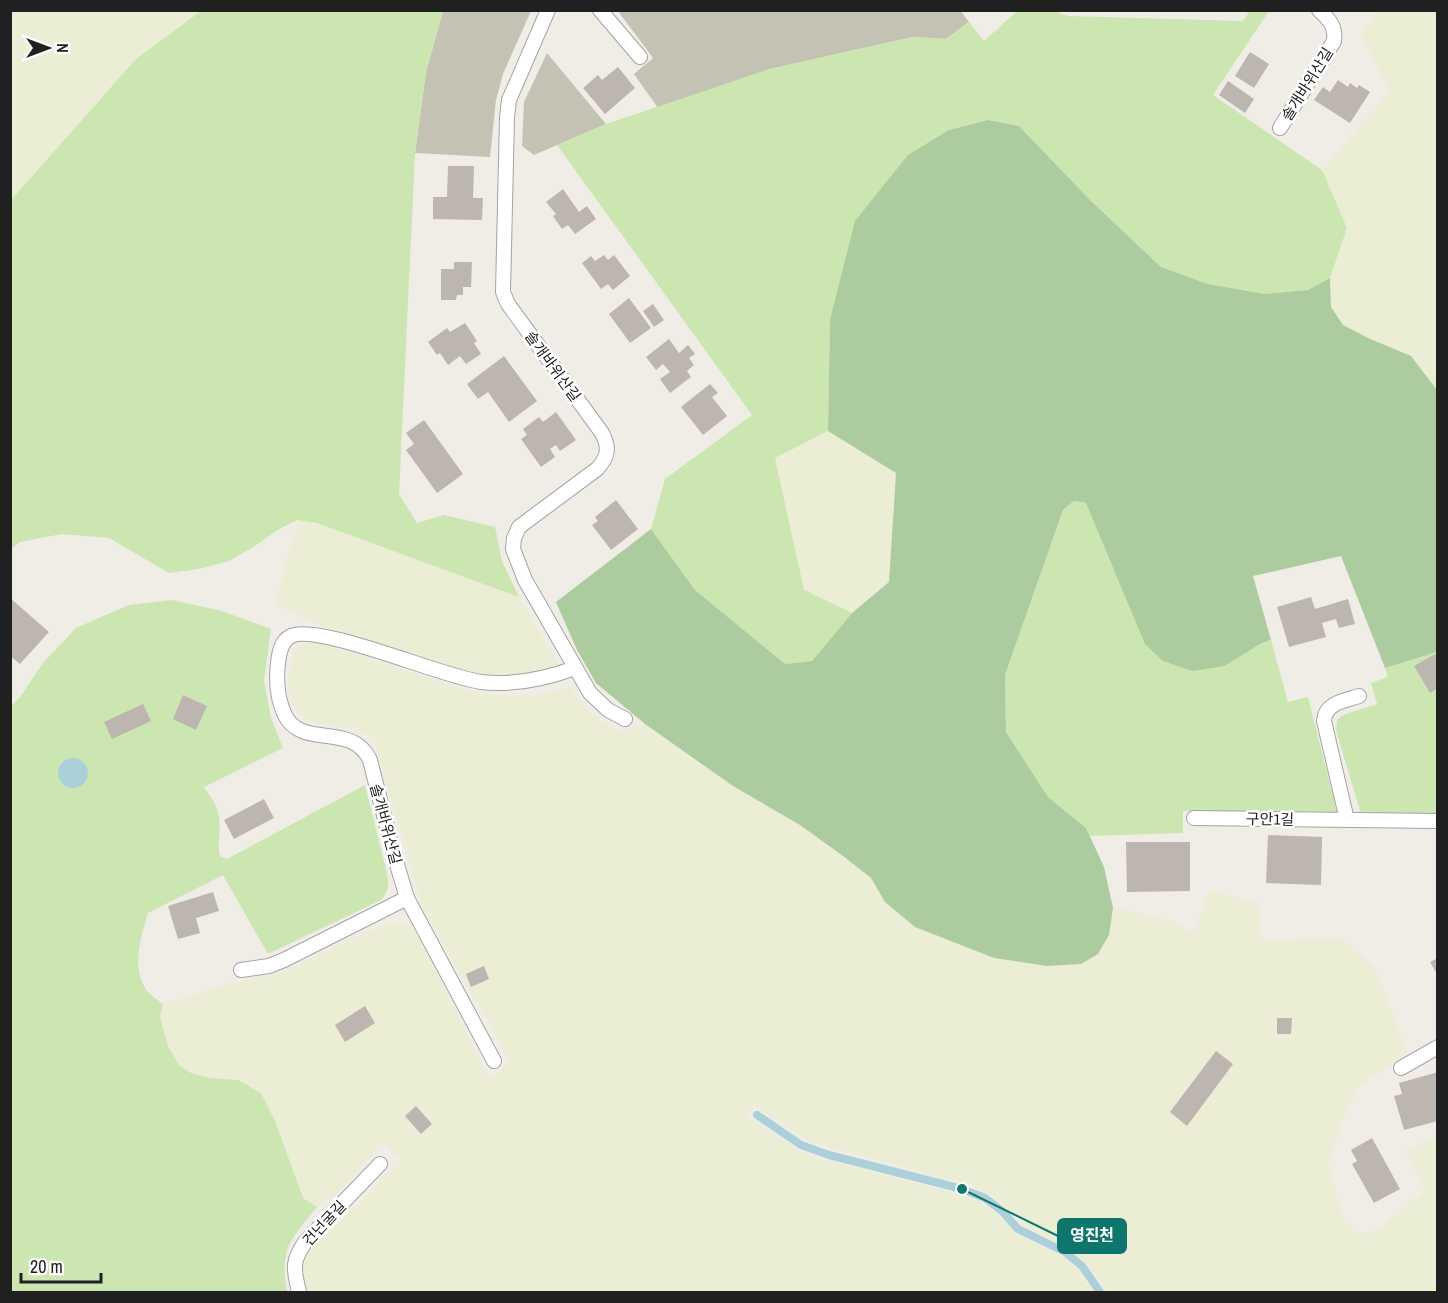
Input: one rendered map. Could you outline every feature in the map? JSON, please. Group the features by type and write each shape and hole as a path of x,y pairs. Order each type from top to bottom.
{"lane":[{"name":"솔개바위산길","path":"548,10 509,100 503,292 508,304 602,433 607,442 608,451 605,460 597,469 519,527 514,538 513,549 525,580 590,693 598,702 625,719"},
{"path":"600,10 640,57"},
{"name":"솔개바위산길","path":"1280,128 1334,41 1333,25 1319,10"},
{"name":"솔개바위산길","path":"494,1061 407,898 370,760 359,744 350,740 306,732 294,726 284,715 277,674 279,653 283,642 292,636 304,634 329,638 482,682 532,681 575,668"},
{"path":"1347,820 1324,722 1324,713 1329,706 1359,696"},
{"name":"구안1길","path":"1194,818 1437,821"},
{"path":"241,970 269,966 284,960 407,898"},
{"path":"1401,1068 1437,1047"},
{"name":"건넌굴길","path":"298,1293 294,1271 295,1256 304,1242 380,1164"}],"shaded area":[{"path":"960,10 969,22 946,39 913,37 770,69 658,108 634,74 653,58 618,11"},
{"path":"443,11 531,11 503,74 496,100 490,157 415,153 426,72"},
{"path":"547,53 606,124 534,155 522,146 524,102"}],"green space":[{"path":"11,11 201,11 136,59 11,200"},
{"path":"201,11 443,11 426,72 415,153 399,494 417,523 444,515 495,527 502,561 519,597 317,523 297,520 229,561 199,569 169,573 109,538 62,534 20,542 11,549 11,200 136,59"},
{"path":"1017,11 1054,11 1068,16 1243,21 1250,11 1269,11 1213,95 1322,170 1347,228 1330,278 1308,290 1265,294 1208,284 1161,267 1091,201 1019,126 988,120 949,130 830,320 828,431 775,458 804,590 852,613 812,661 785,664 695,590 651,529 665,479 752,415 557,145 606,124 770,69 913,37 946,39 969,22 984,41"},
{"path":"1375,11 1437,11 1437,390 1411,356 1343,325 1331,307 1330,278 1347,228 1322,170 1390,91 1361,33 1373,19"},
{"path":"988,120 1019,126 1091,201 1161,267 1208,284 1265,294 1308,290 1330,278 1331,307 1343,325 1411,356 1437,390 1437,652 1385,668 1341,556 1253,576 1271,640 1260,644 1224,666 1192,671 1163,661 1145,644 1086,503 1074,501 1063,510 1005,675 1006,732 1048,797 1086,828 1104,867 1113,908 1109,935 1098,954 1081,964 1047,966 994,958 915,927 885,902 871,878 843,856 800,825 733,786 645,724 596,683 577,650 556,602 651,529 695,590 785,664 812,661 852,613 889,582 896,473 828,431 830,320 855,221 908,155 949,130"},
{"path":"828,431 896,473 889,582 852,613 804,591 775,458"},
{"path":"1074,501 1086,503 1145,643 1260,644 1271,640 1288,702 1308,697 1337,812 1183,811 1183,833 1090,836 1086,828 1048,797 1006,732 1005,675 1063,510"},
{"path":"298,520 317,523 519,597 559,665 539,673 513,677 476,676 336,632 275,605"},
{"path":"172,600 222,611 271,629 264,681 271,718 283,748 204,787 218,813 220,856 227,859 365,785 387,873 388,888 381,900 268,954 223,875 148,913 140,942 139,973 148,992 163,1004 160,1017 168,1046 179,1065 191,1073 210,1078 238,1080 261,1093 275,1121 303,1198 317,1207 289,1245 285,1265 287,1292 11,1292 11,706 20,697 43,663 76,628 129,605"},
{"path":"317,642 465,690 500,695 534,695 571,687 583,706 600,720 620,731 645,724 733,786 800,825 872,878 885,902 915,927 994,958 1047,966 1081,964 1098,954 1109,935 1113,908 1169,920 1194,933 1210,890 1258,904 1262,939 1342,938 1374,966 1408,1053 1357,1087 1341,1122 1328,1167 1345,1221 1358,1235 1377,1230 1425,1191 1406,1150 1437,1137 1437,1292 1109,1292 1086,1264 1067,1247 1027,1229 994,1196 971,1185 811,1142 755,1105 746,1116 811,1157 963,1195 980,1202 994,1211 1016,1233 1063,1257 1077,1269 1093,1292 307,1292 301,1264 310,1246 324,1237 403,1160 382,1142 337,1193 317,1207 303,1198 275,1121 238,1080 210,1078 191,1073 179,1065 168,1046 160,1017 163,1004 232,983 281,973 389,922 404,924 415,931 489,1078 511,1062 421,904 376,744 368,736 354,729 310,722 301,715 293,703 287,686 294,649 304,643"},
{"path":"1437,652 1437,816 1366,814 1360,811 1336,730 1337,720 1343,715 1377,704 1371,683 1388,677 1385,668"}],"water":[{"path":"73,758 84,762 88,773 84,784 73,788 62,784 58,773 62,762"}],"building":[{"path":"1250,52 1269,64 1254,88 1235,76"},
{"path":"618,67 635,88 605,114 583,88 598,75 602,80"},
{"path":"1338,80 1348,87 1350,83 1357,88 1359,85 1370,92 1350,123 1314,100 1323,87 1330,92"},
{"path":"1228,81 1254,99 1245,113 1219,95"},
{"path":"448,166 474,166 473,198 483,198 482,220 433,219 433,197 447,197"},
{"path":"563,189 579,212 587,206 596,219 575,234 568,225 562,229 553,216 556,214 546,202"},
{"path":"604,255 608,260 614,255 630,276 613,290 608,284 601,289 582,263 591,256 595,261"},
{"path":"454,262 472,262 471,287 463,287 463,295 457,295 456,300 441,300 441,269 454,269"},
{"path":"629,298 651,328 630,343 609,314"},
{"path":"653,304 664,320 654,327 643,311"},
{"path":"465,323 477,341 474,343 481,354 466,364 460,356 448,365 440,353 437,355 428,342 447,328 450,332"},
{"path":"669,339 679,353 688,345 695,354 689,358 694,365 687,371 691,377 670,393 660,379 670,372 663,364 656,370 646,357"},
{"path":"504,356 537,401 509,422 488,392 478,399 467,384"},
{"path":"710,384 718,393 712,397 727,416 703,435 681,407"},
{"path":"556,412 576,440 560,451 556,445 550,449 555,457 541,467 521,439 527,435 523,429 539,417 543,422"},
{"path":"424,420 463,474 437,493 406,450 414,444 406,433"},
{"path":"616,500 638,529 611,550 592,525 598,521 595,517"},
{"path":"1311,597 1315,609 1348,599 1355,624 1339,628 1336,619 1322,623 1326,637 1289,647 1277,607"},
{"path":"10,598 49,632 20,664 10,656"},
{"path":"1435,654 1438,657 1438,688 1430,693 1414,666"},
{"path":"183,695 207,706 196,730 173,719"},
{"path":"143,704 151,721 112,739 104,722"},
{"path":"264,799 274,818 234,839 224,820"},
{"path":"1268,835 1322,837 1321,885 1266,883"},
{"path":"1126,842 1190,842 1190,891 1127,892"},
{"path":"213,892 219,911 196,918 200,933 178,939 168,906"},
{"path":"1438,958 1438,976 1430,962"},
{"path":"484,966 489,979 471,987 466,974"},
{"path":"365,1006 375,1023 345,1042 335,1025"},
{"path":"1277,1018 1292,1018 1291,1034 1277,1034"},
{"path":"1216,1051 1233,1064 1187,1126 1170,1112"},
{"path":"1438,1072 1438,1121 1404,1130 1394,1096 1402,1094 1399,1083"},
{"path":"416,1106 432,1124 421,1134 405,1116"},
{"path":"1372,1138 1400,1189 1374,1203 1352,1164 1357,1161 1351,1150"}],"waterway":[{"path":"757,1115 801,1145 829,1155 962,1189 985,1198 1002,1211 1018,1229 1065,1252 1082,1266 1100,1292"}],"place":[{"name":"영진천","path":"962,1189"}]}
